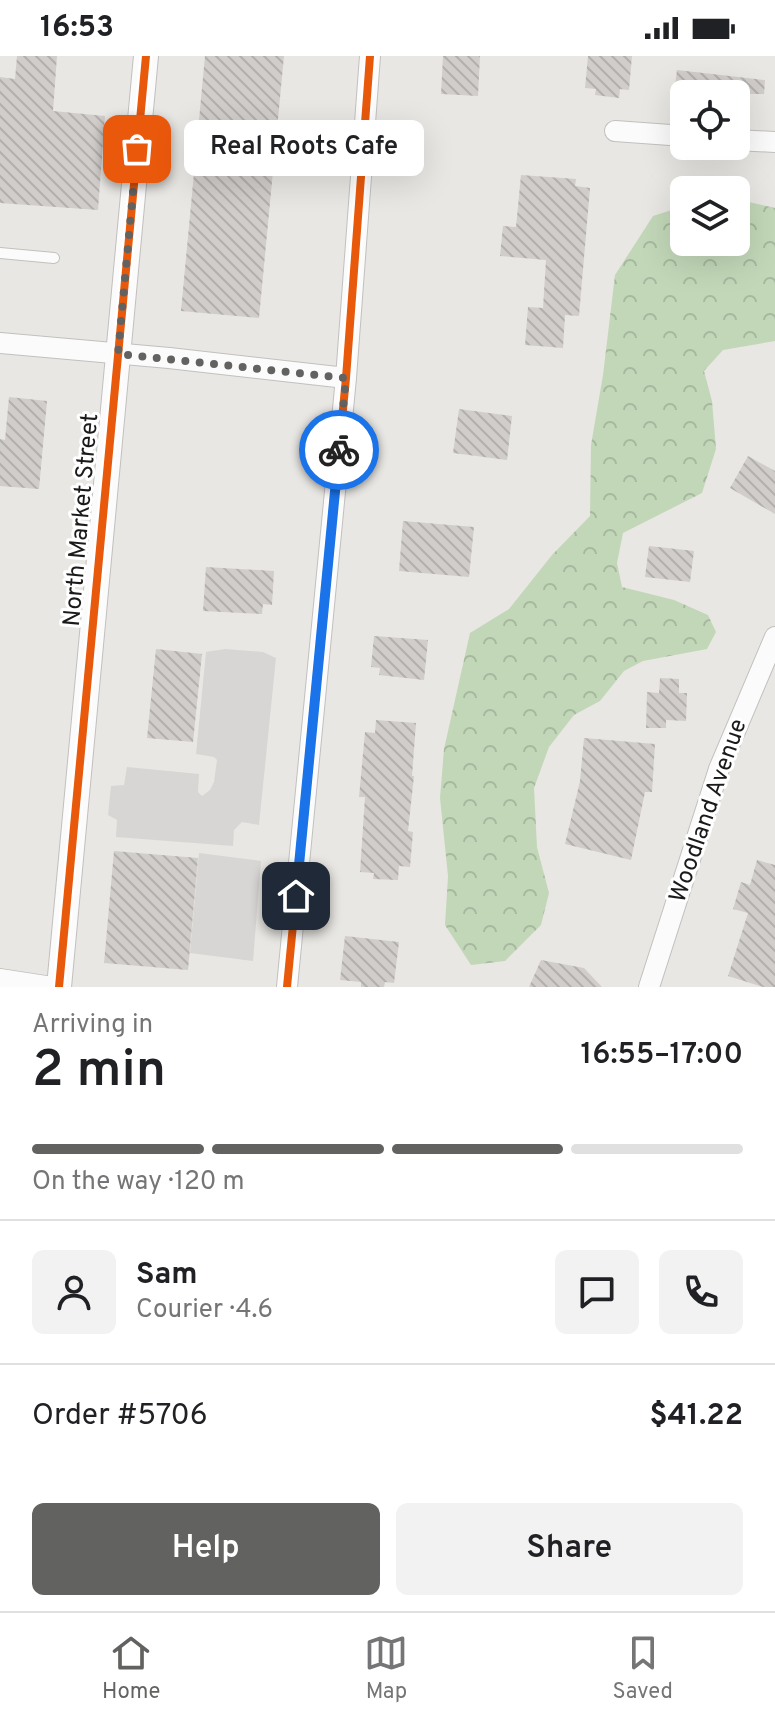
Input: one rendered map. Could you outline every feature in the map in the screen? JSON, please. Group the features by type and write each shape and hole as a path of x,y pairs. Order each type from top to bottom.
{"street":[{"name":"North Market Street","path":"59,987 146,56"},
{"path":"287,987 346,378 370,56"},
{"path":"615,131 670,135"},
{"path":"750,141 775,142"},
{"path":"0,343 346,378"},
{"name":"Woodland Avenue","path":"649,987 719,769 775,637"},
{"path":"0,979 52,987"}],"lane":[{"path":"0,253 54,258"}],"shaded area":[{"path":"225,649 263,652 276,658 259,825 242,822 234,830 233,846 116,837 117,820 108,815 111,786 124,785 127,767 199,774 198,792 202,796 210,790 217,760 196,754 206,652"},
{"path":"199,853 261,861 253,961 190,953"}],"green space":[{"path":"750,202 775,208 775,341 723,350 704,371 712,401 716,449 702,493 623,533 617,563 622,587 674,600 708,615 716,632 707,649 643,661 624,671 600,701 574,715 549,747 534,788 537,847 549,893 541,925 505,961 471,965 445,925 448,876 440,798 444,749 470,633 509,609 552,555 590,516 591,445 615,275 653,216 670,211 670,256 750,256"}],"building":[{"path":"17,56 57,56 53,111 105,116 98,210 0,203 0,77 15,79"},
{"path":"205,56 284,56 259,318 181,311"},
{"path":"443,56 480,56 478,96 441,94"},
{"path":"588,56 632,56 629,90 620,89 619,98 595,95 596,89 585,88"},
{"path":"677,70 765,80 764,94 750,94 750,80 676,80"},
{"path":"521,175 576,179 575,186 590,188 579,316 565,315 563,348 525,345 528,307 543,308 546,260 500,256 503,226 516,227"},
{"path":"9,397 47,401 39,489 0,486 0,439 5,440"},
{"path":"459,409 512,416 507,460 453,453"},
{"path":"748,456 775,471 775,514 730,488"},
{"path":"403,521 474,527 469,577 399,571"},
{"path":"649,546 694,551 690,582 645,577"},
{"path":"206,567 274,571 272,605 263,604 262,614 203,611"},
{"path":"374,636 428,640 424,680 379,675 380,668 371,667"},
{"path":"156,649 202,654 193,742 147,738"},
{"path":"660,678 679,679 679,693 687,693 686,721 666,720 666,728 646,728 647,692 659,693"},
{"path":"376,720 416,723 408,831 413,832 410,867 399,866 398,880 373,879 374,873 360,872 365,797 359,797 365,732 375,733"},
{"path":"584,738 655,744 652,792 645,792 631,860 565,844 580,781"},
{"path":"114,851 198,858 188,970 104,963"},
{"path":"757,860 775,865 775,987 763,987 728,976 748,913 733,909 741,882 750,885"},
{"path":"345,936 399,942 394,983 385,982 384,987 361,987 361,982 340,980"},
{"path":"541,960 584,968 602,987 529,987"}],"cycle path":[{"path":"59,987 146,56"},
{"path":"287,987 346,378 370,56"}],"way so far":[{"path":"137,149 118,354 346,378 339,450"}],"place":[{"name":"Real Roots Cafe","path":"137,149"}],"route":[{"path":"296,896 339,450"}]}
